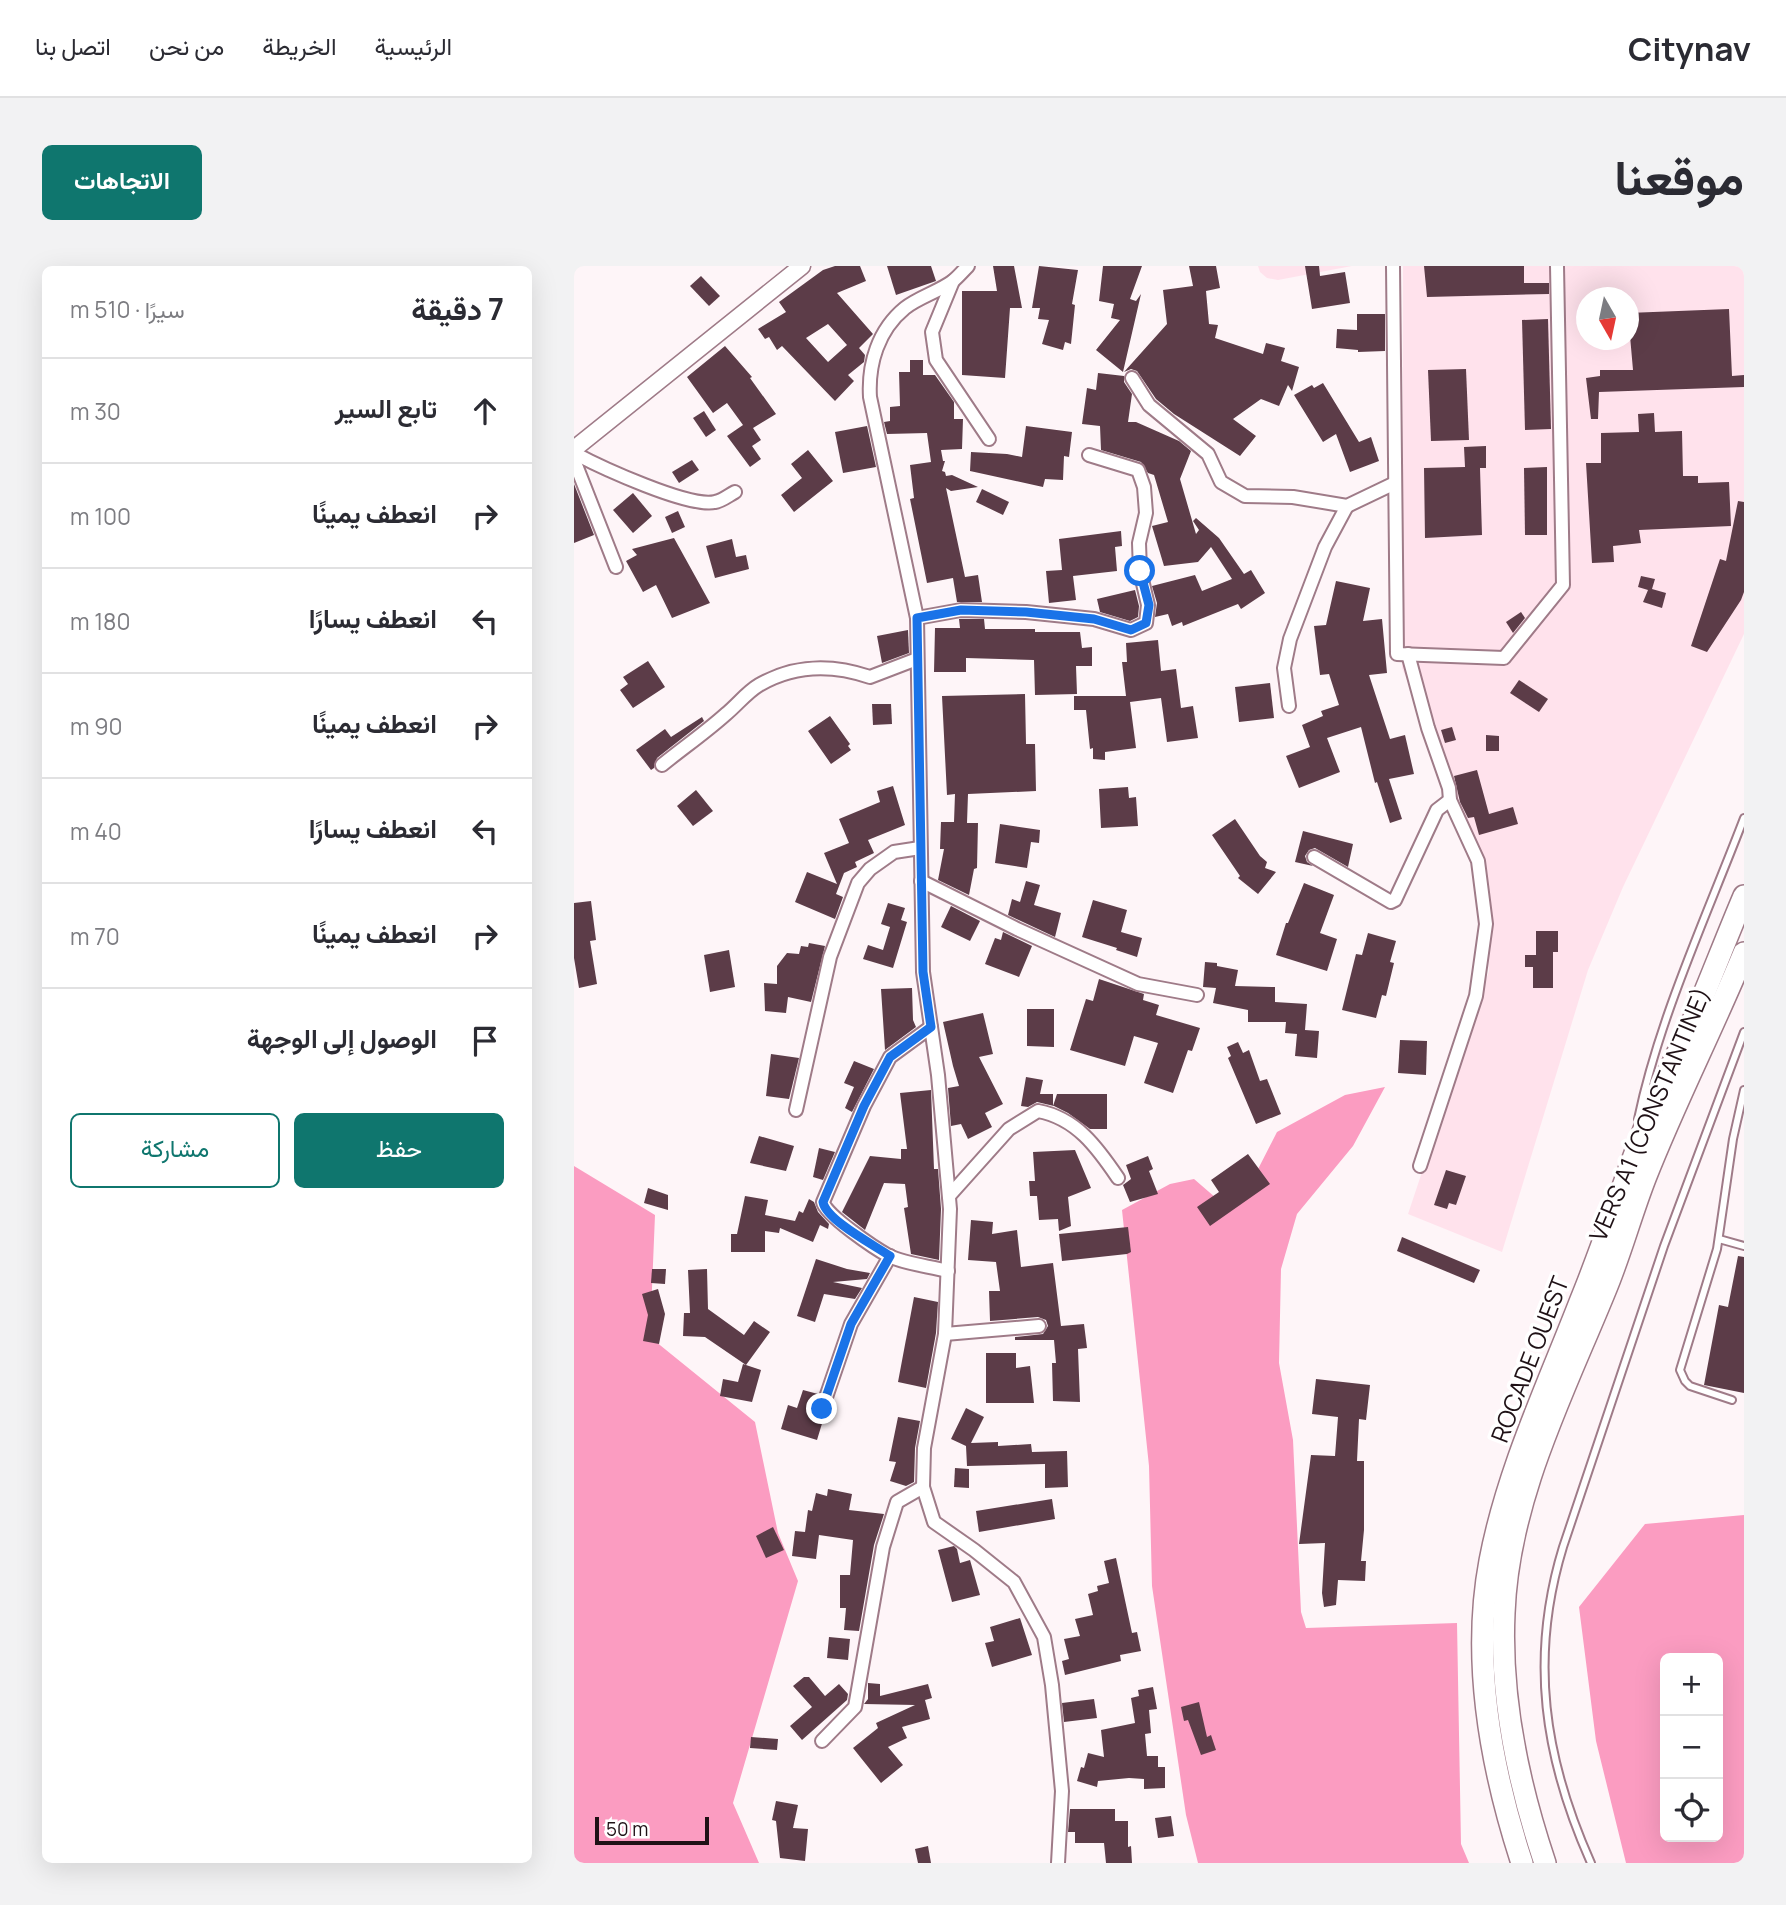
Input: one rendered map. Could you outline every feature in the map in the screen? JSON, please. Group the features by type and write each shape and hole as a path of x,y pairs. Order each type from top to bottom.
{"highway":[{"name":"ROCADE OUEST","path":"1522,1863 1506,1814 1493,1751 1486,1692 1483,1620 1490,1562 1510,1481 1539,1399 1581,1302 1647,1121 1694,1018 1744,896"},
{"name":"VERS A1 (CONSTANTINE)","path":"1545,1863 1530,1820 1510,1723 1504,1613 1517,1528 1533,1471 1607,1287 1646,1176 1744,953"}],"street":[{"path":"735,492 714,503 682,497 621,476 574,451 802,266"},
{"path":"968,266 953,281 904,309 885,331 873,358 869,377 870,397 917,618 923,972 938,1075 949,1196 945,1334 924,1448 923,1487 934,1522 1014,1582 1044,1637 1052,1685 1062,1791 1058,1863"},
{"path":"1393,266 1397,654 1504,658 1563,585 1557,266"},
{"path":"953,281 932,332 936,360 989,439"},
{"path":"1132,378 1149,405 1208,454 1221,482 1245,496 1293,497 1347,506 1395,483"},
{"path":"917,618 961,610 1026,612 1094,619 1131,630 1146,623 1149,605 1140,571 1139,543 1146,513 1144,487 1138,471 1089,455"},
{"path":"574,460 616,567"},
{"path":"1289,706 1284,668 1290,639 1325,547 1347,506"},
{"path":"1408,654 1450,800 1478,861 1486,923 1476,996 1420,1166"},
{"path":"662,765 757,686 785,673 813,667 849,670 870,677 917,659"},
{"path":"1314,857 1391,902 1395,900 1437,810 1450,800"},
{"path":"796,1110 830,957 858,883 870,869 894,852 920,848"},
{"path":"921,881 1017,929 1138,984 1197,995"},
{"path":"931,1027 890,1057 864,1106 823,1202 832,1217 890,1256 948,1271"},
{"path":"949,1196 1009,1129 1038,1111 1057,1115 1095,1144 1118,1178"},
{"path":"822,1409 851,1324 890,1256"},
{"path":"945,1334 1039,1326"},
{"path":"822,1741 855,1707 883,1547 897,1502 923,1487"}],"lane":[{"path":"1625,1179 1657,1046 1744,818"},
{"path":"1591,1863 1564,1791 1548,1727 1544,1648 1550,1597 1563,1546 1664,1246 1744,1032"},
{"path":"1732,1400 1690,1386 1680,1370 1719,1239 1733,1139 1744,1090"},
{"path":"1733,1139 1744,1138"},
{"path":"1719,1239 1744,1246"}],"shaded area":[{"path":"1258,266 1352,266 1278,280 1267,278"},
{"path":"1403,266 1744,266 1744,634 1623,887 1588,970 1502,1252 1408,1214 1489,971 1478,849 1402,668"},
{"path":"1385,1087 1353,1146 1297,1214 1281,1269 1279,1363 1293,1440 1301,1612 1306,1628 1457,1623 1461,1844 1469,1863 1198,1863 1186,1815 1152,1586 1149,1466 1122,1210 1170,1184 1194,1179 1216,1198 1255,1175 1277,1132 1345,1095"},
{"path":"574,1166 655,1215 650,1337 755,1422 778,1533 798,1581 733,1803 759,1863 574,1863"},
{"path":"1744,1515 1744,1863 1626,1863 1596,1741 1579,1607 1645,1524"}],"building":[{"path":"835,266 860,266 866,281 837,293 873,334 859,348 865,355 864,362 848,375 854,381 835,401 782,346 777,350 769,337 765,339 758,329 786,312 779,302 823,270","holes":["828,324 847,345 828,362 806,338"]},
{"path":"887,266 931,266 936,281 896,295"},
{"path":"993,266 1014,266 1022,308 1010,308 1005,378 962,375 962,291 997,291"},
{"path":"1039,266 1078,270 1072,304 1075,305 1071,344 1065,342 1063,350 1042,344 1049,320 1038,319 1040,308 1032,308"},
{"path":"1103,266 1142,266 1130,299 1136,301 1141,294 1123,372 1096,350 1120,320 1111,318 1114,304 1099,301"},
{"path":"1189,266 1216,266 1220,288 1206,291 1209,324 1218,325 1215,338 1263,354 1266,343 1285,348 1281,361 1299,367 1292,391 1288,385 1279,406 1261,399 1233,419 1256,436 1240,456 1174,414 1156,399 1137,371 1131,369 1124,372 1167,324 1163,290 1193,286"},
{"path":"1305,266 1319,266 1320,276 1345,272 1350,303 1312,309"},
{"path":"1424,266 1524,266 1524,283 1549,283 1549,294 1427,297"},
{"path":"701,276 720,296 709,306 690,286"},
{"path":"1729,309 1732,376 1744,375 1744,387 1599,392 1598,419 1591,419 1586,378 1600,376 1600,370 1633,370 1631,350 1639,350 1639,313"},
{"path":"1357,314 1385,314 1385,351 1358,352 1336,348 1337,329 1357,330"},
{"path":"1548,319 1551,429 1525,430 1522,320"},
{"path":"725,346 752,377 750,378 776,414 753,428 761,440 752,446 761,459 750,467 727,436 743,425 727,403 713,413 687,377"},
{"path":"910,360 923,360 923,375 935,375 954,402 954,419 963,419 962,449 941,450 945,461 942,471 946,476 952,475 978,487 951,491 946,488 965,577 978,575 982,602 957,602 953,578 927,583 910,499 914,498 910,465 931,462 927,433 887,434 884,422 890,421 890,407 900,406 899,372 910,372"},
{"path":"1466,369 1469,440 1431,441 1428,370"},
{"path":"1098,373 1124,376 1124,382 1132,394 1128,422 1136,422 1179,441 1191,451 1180,479 1196,534 1199,530 1193,521 1196,518 1219,538 1244,574 1251,570 1265,593 1241,609 1238,604 1183,626 1182,622 1172,626 1168,614 1155,617 1157,603 1152,586 1195,575 1202,591 1232,579 1211,547 1198,562 1164,566 1152,526 1168,522 1154,475 1148,473 1141,462 1101,450 1100,426 1082,424 1087,388 1096,390"},
{"path":"1323,383 1359,442 1371,437 1379,461 1350,472 1336,434 1323,442 1294,395 1312,385 1314,388"},
{"path":"704,411 716,430 706,437 693,418"},
{"path":"1654,413 1655,432 1682,431 1683,476 1698,476 1698,483 1729,482 1731,526 1639,530 1641,543 1613,546 1614,562 1592,563 1586,463 1601,463 1601,433 1639,432 1638,414"},
{"path":"867,426 876,467 843,473 835,432"},
{"path":"1026,426 1072,432 1069,457 1064,456 1063,480 1045,479 1043,487 970,471 971,452 1022,457"},
{"path":"1486,446 1486,468 1480,468 1482,535 1425,538 1424,468 1465,467 1464,447"},
{"path":"808,450 833,481 794,512 781,495 802,478 791,464"},
{"path":"692,460 699,470 679,483 672,472"},
{"path":"1547,467 1547,535 1525,535 1524,468"},
{"path":"574,484 594,535 574,543"},
{"path":"982,489 1009,502 1003,515 976,502"},
{"path":"633,493 652,516 633,533 613,510"},
{"path":"1738,501 1744,502 1744,592 1707,652 1691,646 1720,559 1726,561"},
{"path":"678,511 685,527 672,533 665,517"},
{"path":"1121,531 1122,546 1115,547 1117,571 1073,576 1076,600 1049,603 1046,571 1062,570 1059,539"},
{"path":"674,538 710,603 672,618 656,585 643,592 626,561 637,555 632,549"},
{"path":"732,539 736,557 746,555 749,569 715,578 706,546"},
{"path":"1641,576 1655,579 1652,589 1666,593 1662,608 1643,602 1648,590 1638,587"},
{"path":"1336,581 1370,588 1363,621 1382,619 1387,673 1369,675 1390,739 1405,735 1414,774 1389,779 1402,819 1390,823 1377,782 1375,783 1361,727 1327,738 1340,772 1299,788 1286,756 1310,747 1302,725 1323,716 1321,711 1339,705 1329,674 1320,675 1314,626 1326,625"},
{"path":"1135,590 1139,606 1138,617 1130,621 1100,612 1097,599"},
{"path":"1521,612 1525,618 1513,633 1506,622"},
{"path":"959,619 984,619 985,629 1080,632 1082,648 1092,647 1092,666 1076,666 1077,694 1035,695 1034,660 966,658 966,672 934,672 935,628 960,628"},
{"path":"908,630 909,653 882,663 877,636"},
{"path":"1158,640 1161,671 1176,669 1181,708 1193,706 1198,738 1167,742 1161,698 1130,702 1136,748 1105,752 1105,760 1093,759 1086,710 1074,710 1074,696 1126,696 1122,662 1127,662 1126,643"},
{"path":"648,661 665,687 633,708 620,690 628,684 623,677"},
{"path":"1519,680 1548,699 1539,712 1510,693"},
{"path":"1270,683 1274,718 1239,722 1235,687"},
{"path":"1025,694 1026,744 1035,744 1036,791 968,794 967,823 978,823 977,868 974,869 969,895 938,880 944,849 940,849 941,822 954,822 955,794 947,795 942,696"},
{"path":"872,704 891,704 892,724 873,725"},
{"path":"830,716 850,744 848,746 851,750 831,764 808,731"},
{"path":"702,717 704,721 657,758 651,770 636,750 665,729 671,737"},
{"path":"1452,727 1456,740 1445,743 1441,730"},
{"path":"1486,735 1499,736 1499,751 1486,751"},
{"path":"1477,770 1489,814 1513,807 1518,824 1479,835 1474,817 1468,818 1460,802 1454,776"},
{"path":"893,786 905,825 868,840 874,853 855,862 857,867 844,873 836,894 843,897 835,919 795,902 807,872 837,884 824,853 849,843 839,819 880,802 877,791"},
{"path":"1128,787 1129,798 1136,797 1138,826 1101,828 1099,789"},
{"path":"696,790 713,811 693,826 677,806"},
{"path":"1235,819 1267,862 1265,868 1276,872 1258,894 1238,878 1240,876 1212,835"},
{"path":"1000,824 1040,830 1039,843 1031,842 1027,868 995,863"},
{"path":"1303,831 1353,844 1348,867 1315,848 1309,850 1305,856 1307,862 1313,866 1295,862"},
{"path":"1026,881 1040,885 1034,905 1061,913 1055,937 1008,915 1012,899 1020,902"},
{"path":"1304,883 1334,895 1320,933 1337,939 1327,971 1276,955 1286,923"},
{"path":"1093,900 1127,910 1121,932 1142,938 1137,957 1082,937"},
{"path":"591,901 596,940 590,941 597,984 579,988 574,958 574,903"},
{"path":"888,903 905,908 901,920 907,922 893,968 863,959 868,945 883,950 890,927 881,924"},
{"path":"951,906 980,921 970,941 941,927"},
{"path":"1536,931 1558,931 1558,952 1553,952 1553,988 1533,988 1533,967 1525,967 1525,955 1536,955"},
{"path":"1003,932 1032,946 1019,977 985,964 995,938 1001,940"},
{"path":"1368,933 1396,941 1390,962 1394,963 1386,996 1382,995 1376,1018 1342,1010 1356,954 1362,955"},
{"path":"809,943 825,946 811,1002 788,997 786,1013 765,1011 764,983 777,984 777,966 787,953 799,954 801,946 808,947"},
{"path":"729,950 735,987 710,992 704,955"},
{"path":"1205,962 1238,970 1235,986 1275,987 1275,1002 1307,1004 1305,1030 1319,1031 1317,1058 1295,1056 1297,1034 1285,1033 1286,1022 1248,1022 1248,1010 1213,1003 1216,988 1203,987"},
{"path":"1099,979 1144,994 1143,1000 1159,1005 1156,1015 1200,1028 1192,1051 1188,1050 1173,1093 1144,1083 1158,1043 1134,1036 1125,1066 1070,1050 1086,999 1093,1001"},
{"path":"912,988 913,1020 916,1027 885,1050 881,989"},
{"path":"1027,1009 1054,1009 1054,1047 1027,1046"},
{"path":"983,1013 993,1054 979,1057 1003,1104 985,1113 992,1127 968,1139 961,1124 951,1126 948,1088 959,1086 943,1022"},
{"path":"1400,1040 1427,1041 1426,1075 1398,1073"},
{"path":"1238,1042 1243,1053 1249,1050 1260,1081 1267,1079 1281,1114 1256,1124 1228,1058 1231,1056 1227,1047"},
{"path":"771,1054 799,1058 789,1099 766,1096"},
{"path":"854,1061 874,1069 852,1112 845,1108 854,1087 844,1083"},
{"path":"1026,1077 1043,1080 1040,1094 1053,1094 1053,1106 1037,1102 1028,1107 1021,1106"},
{"path":"931,1090 934,1169 938,1169 941,1209 939,1260 911,1254 904,1208 908,1207 905,1184 884,1183 865,1230 842,1212 870,1156 901,1159 901,1149 907,1149 900,1093"},
{"path":"1057,1094 1107,1094 1107,1129 1090,1129 1053,1106"},
{"path":"759,1136 794,1146 786,1171 750,1163"},
{"path":"819,1148 835,1152 823,1180 813,1177"},
{"path":"1075,1150 1091,1188 1068,1197 1071,1226 1059,1231 1058,1219 1039,1220 1037,1196 1030,1196 1029,1181 1035,1181 1033,1152"},
{"path":"1248,1154 1270,1184 1210,1226 1197,1207 1219,1192 1211,1180"},
{"path":"1148,1156 1153,1169 1149,1171 1158,1194 1130,1202 1123,1185 1131,1179 1126,1165"},
{"path":"1446,1170 1466,1176 1456,1205 1449,1203 1447,1209 1434,1205"},
{"path":"648,1188 668,1195 668,1210 644,1203"},
{"path":"745,1196 768,1200 765,1215 795,1221 799,1211 803,1213 809,1199 829,1224 828,1229 820,1225 813,1242 780,1228 779,1233 765,1231 765,1252 731,1252 731,1234 737,1234"},
{"path":"971,1220 993,1222 992,1234 1017,1230 1021,1267 1053,1263 1061,1326 1084,1324 1087,1348 1078,1349 1080,1402 1053,1401 1052,1363 1056,1363 1054,1340 1015,1340 1015,1337 1043,1334 1048,1326 1046,1320 1038,1317 990,1321 989,1291 1000,1291 996,1262 968,1260"},
{"path":"1128,1227 1131,1252 1062,1261 1059,1234"},
{"path":"1402,1237 1480,1270 1474,1283 1397,1251"},
{"path":"1738,1256 1744,1257 1744,1393 1704,1385 1719,1305 1728,1307"},
{"path":"816,1259 870,1273 867,1279 833,1282 862,1288 855,1299 824,1294 815,1322 797,1316"},
{"path":"652,1269 666,1269 665,1284 651,1283"},
{"path":"707,1269 708,1309 744,1335 754,1321 770,1332 746,1365 705,1337 683,1336 684,1313 690,1313 688,1270"},
{"path":"658,1289 665,1314 659,1344 643,1341 648,1315 642,1294"},
{"path":"914,1297 938,1302 936,1333 926,1388 898,1382"},
{"path":"986,1353 1016,1353 1016,1368 1030,1366 1034,1403 986,1403"},
{"path":"743,1364 761,1370 752,1402 720,1396 723,1379 738,1382"},
{"path":"1316,1379 1370,1385 1366,1420 1359,1419 1357,1461 1364,1461 1361,1561 1366,1561 1365,1581 1338,1580 1336,1605 1324,1607 1322,1593 1325,1543 1299,1544 1311,1455 1335,1456 1338,1417 1312,1414"},
{"path":"803,1390 818,1394 814,1411 819,1417 824,1417 817,1440 781,1429 788,1405 797,1408"},
{"path":"966,1408 984,1417 971,1443 998,1442 998,1446 1031,1444 1032,1452 1067,1451 1068,1487 1045,1488 1045,1464 967,1466 966,1446 951,1439"},
{"path":"898,1417 920,1421 915,1448 914,1482 906,1486 890,1481 896,1462 889,1461"},
{"path":"955,1468 969,1469 969,1488 954,1487"},
{"path":"828,1489 852,1494 849,1510 884,1514 874,1545 859,1631 844,1630 846,1608 840,1608 840,1575 850,1575 853,1540 819,1535 816,1559 792,1556 795,1531 805,1532 808,1510 812,1511 816,1493 827,1496"},
{"path":"1052,1499 1055,1519 979,1532 976,1511"},
{"path":"773,1527 784,1550 766,1558 756,1536"},
{"path":"954,1546 960,1563 970,1560 980,1595 952,1602 938,1550"},
{"path":"1116,1558 1132,1633 1137,1632 1141,1651 1120,1655 1121,1661 1065,1675 1062,1661 1069,1659 1064,1639 1080,1636 1075,1619 1093,1615 1088,1594 1098,1591 1097,1586 1109,1583 1104,1561"},
{"path":"1020,1618 1032,1655 992,1667 985,1643 994,1641 990,1627"},
{"path":"829,1637 850,1639 848,1660 827,1658"},
{"path":"804,1677 809,1677 825,1696 839,1684 848,1694 847,1700 802,1740 790,1726 812,1707 793,1686"},
{"path":"868,1683 880,1684 880,1696 928,1684 932,1698 925,1700 930,1719 902,1727 907,1738 888,1747 903,1765 881,1783 853,1748 878,1728 876,1723 915,1705 864,1704 868,1699"},
{"path":"1153,1687 1157,1709 1149,1710 1151,1733 1145,1734 1147,1756 1158,1756 1158,1767 1165,1767 1165,1788 1144,1789 1144,1779 1098,1781 1097,1787 1077,1781 1088,1753 1104,1757 1101,1730 1135,1723 1131,1698 1139,1696 1138,1690"},
{"path":"1094,1699 1097,1718 1064,1722 1062,1703"},
{"path":"1199,1702 1207,1737 1211,1735 1216,1750 1201,1755 1188,1720 1184,1721 1181,1707"},
{"path":"751,1737 778,1739 777,1750 750,1748"},
{"path":"776,1801 798,1805 793,1828 808,1829 805,1861 780,1858 776,1821 772,1820"},
{"path":"1070,1809 1115,1809 1115,1821 1128,1821 1128,1847 1131,1846 1132,1863 1106,1863 1104,1843 1075,1843 1075,1832 1068,1832"},
{"path":"1171,1816 1174,1836 1158,1838 1155,1818"},
{"path":"928,1846 931,1863 918,1863 915,1849"}],"route":[{"path":"822,1409 851,1324 890,1256 832,1217 823,1202 864,1106 890,1057 931,1027 923,972 917,618 961,610 1026,612 1094,619 1131,630 1146,623 1149,605 1140,571"}]}
